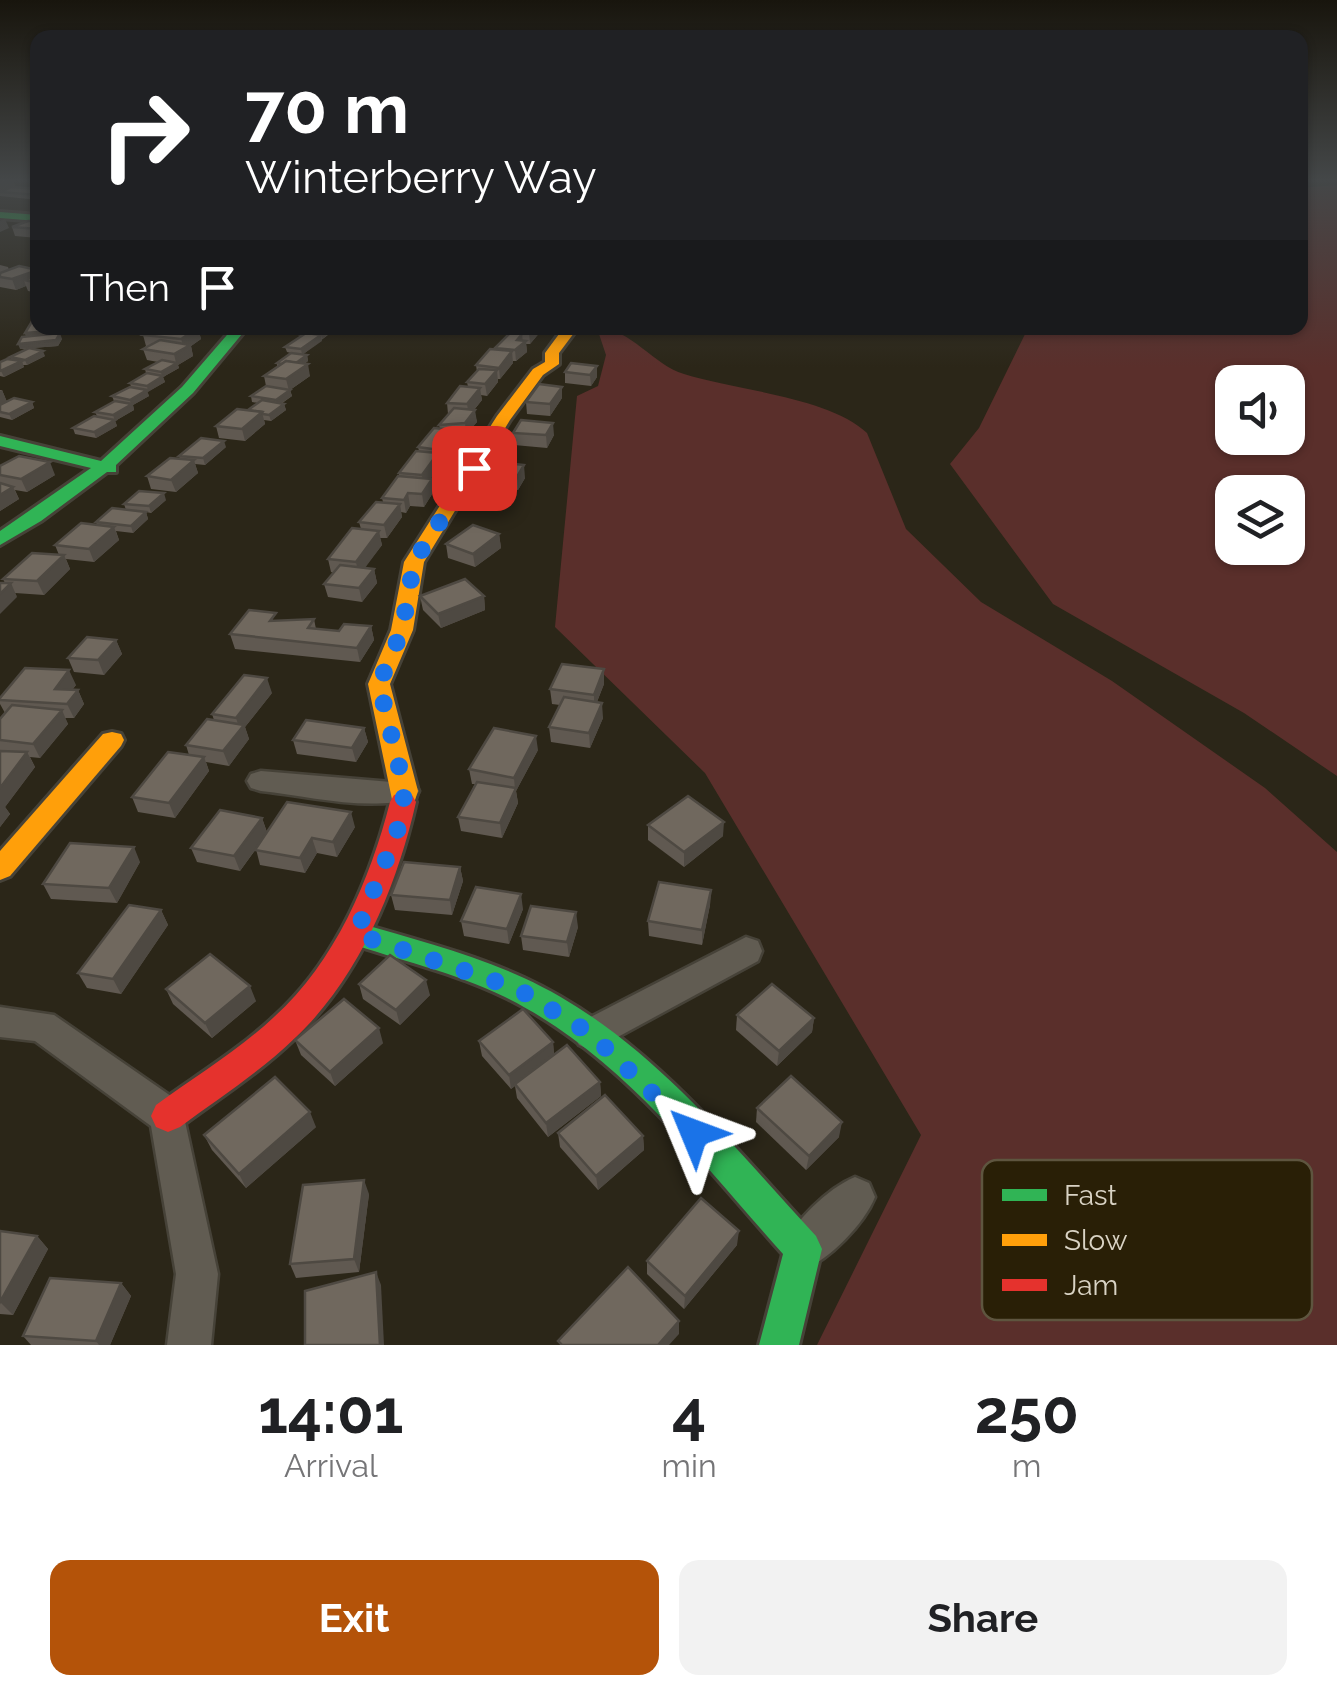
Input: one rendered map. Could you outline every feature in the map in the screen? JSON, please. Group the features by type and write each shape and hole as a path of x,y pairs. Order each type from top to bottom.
{"street":[{"path":"0,539 110,468 171,415 234,335"},
{"path":"168,1116 288,1026 356,934 397,832 405,791 379,684 402,630 414,562 502,419 538,372 552,364 552,354 565,335"},
{"path":"0,441 110,468"},
{"path":"0,869 112,740"},
{"path":"261,781 370,793 405,791"},
{"path":"356,934 518,989 591,1034 694,1133 803,1249"},
{"path":"591,1034 746,951"},
{"path":"0,1022 42,1026 168,1116 198,1274 189,1345"},
{"path":"779,1345 803,1249 854,1196"}],"shaded area":[{"path":"1308,242 1337,242 1337,776 1244,713 1053,604 950,464 979,428 1025,335 1308,335"},
{"path":"599,335 623,335 684,374 806,403 851,421 867,433 906,529 981,602 1112,681 1265,788 1337,852 1337,1345 817,1345 921,1135 705,773 555,627 577,396 598,386 606,355"}],"building":[{"path":"19,266 30,268 30,273 12,279 0,277 0,273"},
{"path":"59,335 56,340 18,344 22,337"},
{"path":"143,335 187,335 181,339"},
{"path":"303,335 321,335 301,349 285,347"},
{"path":"508,335 521,335 517,340 526,341 515,350 495,348"},
{"path":"160,340 190,345 174,354 143,349"},
{"path":"29,348 43,351 25,360 10,357"},
{"path":"490,349 512,351 499,368 476,365"},
{"path":"291,353 307,355 296,363 277,363"},
{"path":"162,360 177,363 161,372 145,369"},
{"path":"22,361 0,371 0,362"},
{"path":"286,361 308,364 286,379 264,376"},
{"path":"571,363 597,366 590,375 565,372"},
{"path":"479,369 497,370 485,384 467,382"},
{"path":"147,373 163,376 147,386 130,383"},
{"path":"539,384 562,387 550,404 526,402"},
{"path":"266,386 290,390 276,400 251,396"},
{"path":"460,386 480,388 467,404 447,403"},
{"path":"130,387 147,390 130,400 112,396"},
{"path":"14,398 32,402 9,414 0,412 0,405"},
{"path":"262,400 284,404 269,415 248,410"},
{"path":"115,401 132,404 113,415 95,412"},
{"path":"454,408 475,410 465,423 439,425"},
{"path":"237,409 262,412 242,429 216,426"},
{"path":"94,416 115,420 94,432 73,428"},
{"path":"521,420 553,423 546,435 513,433"},
{"path":"434,428 464,431 454,445 444,444 439,450 418,447"},
{"path":"201,438 224,441 203,458 179,456"},
{"path":"416,451 438,453 422,475 399,473"},
{"path":"19,456 50,462 21,479 0,475 0,466"},
{"path":"170,458 194,460 171,480 147,476"},
{"path":"486,461 524,465 517,477 478,473"},
{"path":"398,476 432,479 422,494 408,493 404,500 382,498"},
{"path":"0,483 13,487 0,495"},
{"path":"139,491 164,493 149,506 124,504"},
{"path":"376,502 400,504 384,525 359,522"},
{"path":"112,508 146,512 131,526 96,522"},
{"path":"81,523 114,527 89,549 55,545"},
{"path":"473,525 499,534 473,554 446,544"},
{"path":"352,528 379,531 356,562 328,559"},
{"path":"32,553 64,555 37,581 3,579"},
{"path":"340,565 374,569 359,588 324,584"},
{"path":"465,579 484,596 438,614 420,596"},
{"path":"249,610 276,613 270,621 314,619 308,628 339,631 344,624 371,626 357,648 230,634"},
{"path":"87,637 116,640 98,660 68,658"},
{"path":"562,664 604,669 594,695 550,689"},
{"path":"25,668 69,670 55,689 78,690 67,704 0,700"},
{"path":"244,675 267,678 236,718 212,714"},
{"path":"564,697 602,703 589,733 549,727"},
{"path":"12,705 62,710 33,744 0,740 0,719"},
{"path":"207,719 244,725 223,751 186,745"},
{"path":"306,720 364,728 352,748 293,740"},
{"path":"494,728 536,736 514,778 469,769"},
{"path":"0,751 27,752 0,788"},
{"path":"168,752 204,757 169,803 132,797"},
{"path":"477,782 516,788 500,823 458,817"},
{"path":"688,796 724,822 684,852 648,825"},
{"path":"287,802 351,812 333,842 312,838 300,858 255,850"},
{"path":"220,810 262,818 234,856 191,848"},
{"path":"70,843 134,847 109,888 43,884"},
{"path":"404,862 460,867 450,900 391,895"},
{"path":"659,882 711,890 702,930 648,921"},
{"path":"476,887 521,894 507,929 461,921"},
{"path":"129,905 161,910 113,979 78,973"},
{"path":"531,906 576,912 567,942 521,936"},
{"path":"210,954 250,986 205,1023 166,989"},
{"path":"390,955 426,980 396,1010 359,984"},
{"path":"772,984 814,1018 779,1051 737,1015"},
{"path":"344,999 379,1028 330,1072 295,1040"},
{"path":"523,1009 553,1042 509,1075 479,1041"},
{"path":"567,1045 600,1082 546,1123 515,1084"},
{"path":"791,1076 842,1122 809,1156 757,1108"},
{"path":"275,1077 310,1112 239,1174 204,1135"},
{"path":"605,1095 643,1136 596,1176 558,1133"},
{"path":"364,1180 354,1259 290,1264 303,1185"},
{"path":"701,1198 739,1231 685,1296 647,1261"},
{"path":"0,1231 37,1236 0,1302"},
{"path":"628,1267 679,1321 658,1345 562,1345 558,1341"},
{"path":"376,1272 380,1345 305,1345 305,1291"},
{"path":"50,1278 121,1283 96,1341 23,1336"}],"traffic: fast":[{"path":"0,539 68,494 130,445 187,390 234,335"},
{"path":"0,441 110,468"},
{"path":"356,934 516,988 598,1039 671,1104 803,1249 779,1345"}],"traffic: slow":[{"path":"403,802 405,791 379,684 402,630 414,562 503,419 538,372 552,364 552,353 566,335"},
{"path":"0,869 112,740"}],"traffic: jam":[{"path":"168,1116 286,1027 325,981 374,891 403,802"}],"route":[{"path":"474,468 414,562 402,630 379,684 405,791 397,832 356,934 518,989 591,1034 694,1133"}]}
